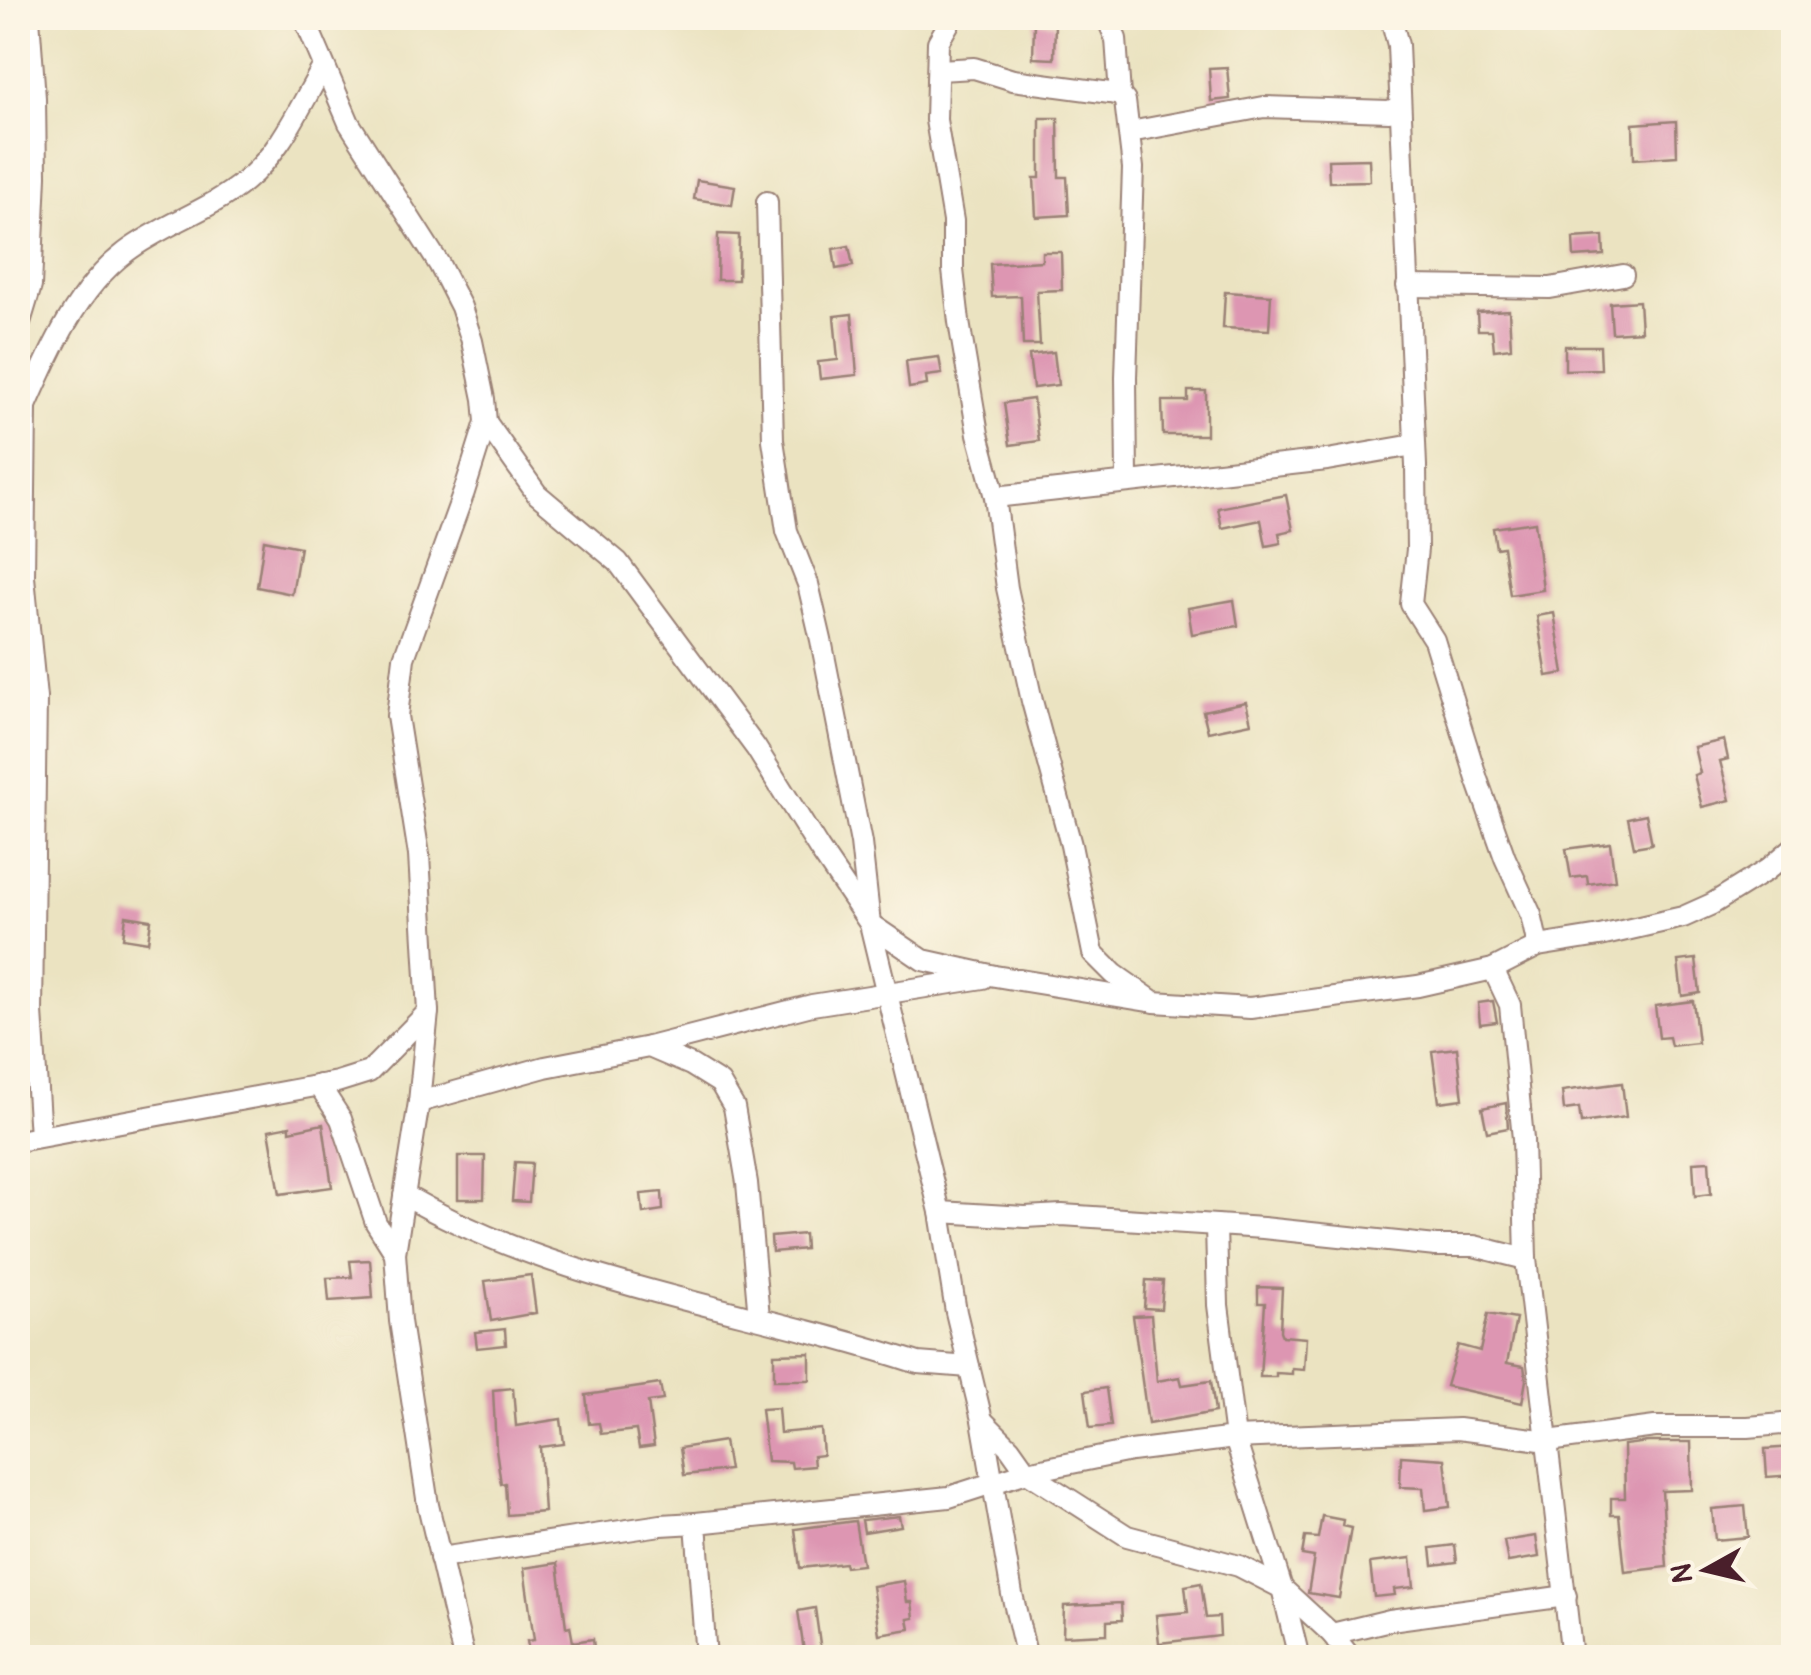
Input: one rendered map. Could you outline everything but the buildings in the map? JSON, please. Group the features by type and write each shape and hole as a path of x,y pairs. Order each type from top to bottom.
{"street":[{"path":"18,329 31,286 36,176 29,18"},
{"path":"304,18 349,123 439,264 461,307 472,341 486,422 537,494 618,562 756,748 870,924 922,960 1154,1002 1250,1008 1418,986 1493,969 1538,946 1683,917 1767,870 1794,847"},
{"path":"952,18 938,42 936,120 953,222 959,322 978,434 995,497 1011,607 1093,953 1114,974 1154,1002"},
{"path":"1107,18 1116,39 1120,95 1128,109 1133,168 1126,377 1128,480"},
{"path":"1391,18 1398,45 1414,446 1417,549 1411,604 1434,640 1477,779 1531,914 1538,946"},
{"path":"26,407 54,340 95,284 125,253 214,203 246,180 272,154 324,67"},
{"path":"938,70 974,68 1013,80 1120,95"},
{"path":"1130,132 1264,107 1388,112 1399,106"},
{"path":"767,202 773,440 787,532 808,584 821,640 861,843 870,924 940,1212 1027,1658"},
{"path":"1407,286 1550,288 1624,274"},
{"path":"18,345 26,407 21,578 36,698 32,1012 40,1136"},
{"path":"464,1658 428,1505 400,1321 395,1253 419,1102 428,1012 419,855 398,716 404,658 486,422"},
{"path":"995,497 1327,460 1414,446"},
{"path":"1493,969 1510,1005 1523,1139 1526,1258 1572,1658"},
{"path":"419,1102 545,1066 650,1047 812,1005 995,976"},
{"path":"18,1141 319,1086 369,1072 428,1012"},
{"path":"650,1047 720,1084 734,1107 747,1183 759,1316"},
{"path":"319,1086 341,1119 376,1224 395,1253"},
{"path":"404,1195 452,1223 540,1258 918,1363 969,1367"},
{"path":"940,1212 1062,1215 1474,1246 1526,1258"},
{"path":"1216,1226 1218,1305 1235,1438 1282,1588 1299,1658"},
{"path":"982,1420 1027,1472 1127,1536 1240,1566 1282,1588 1332,1634 1351,1658"},
{"path":"440,1558 644,1528 949,1498 1027,1472 1131,1451 1235,1438 1458,1429 1548,1441 1654,1426 1748,1427 1794,1422"},
{"path":"696,1523 706,1658"},
{"path":"1332,1634 1390,1620 1566,1596"}]}
